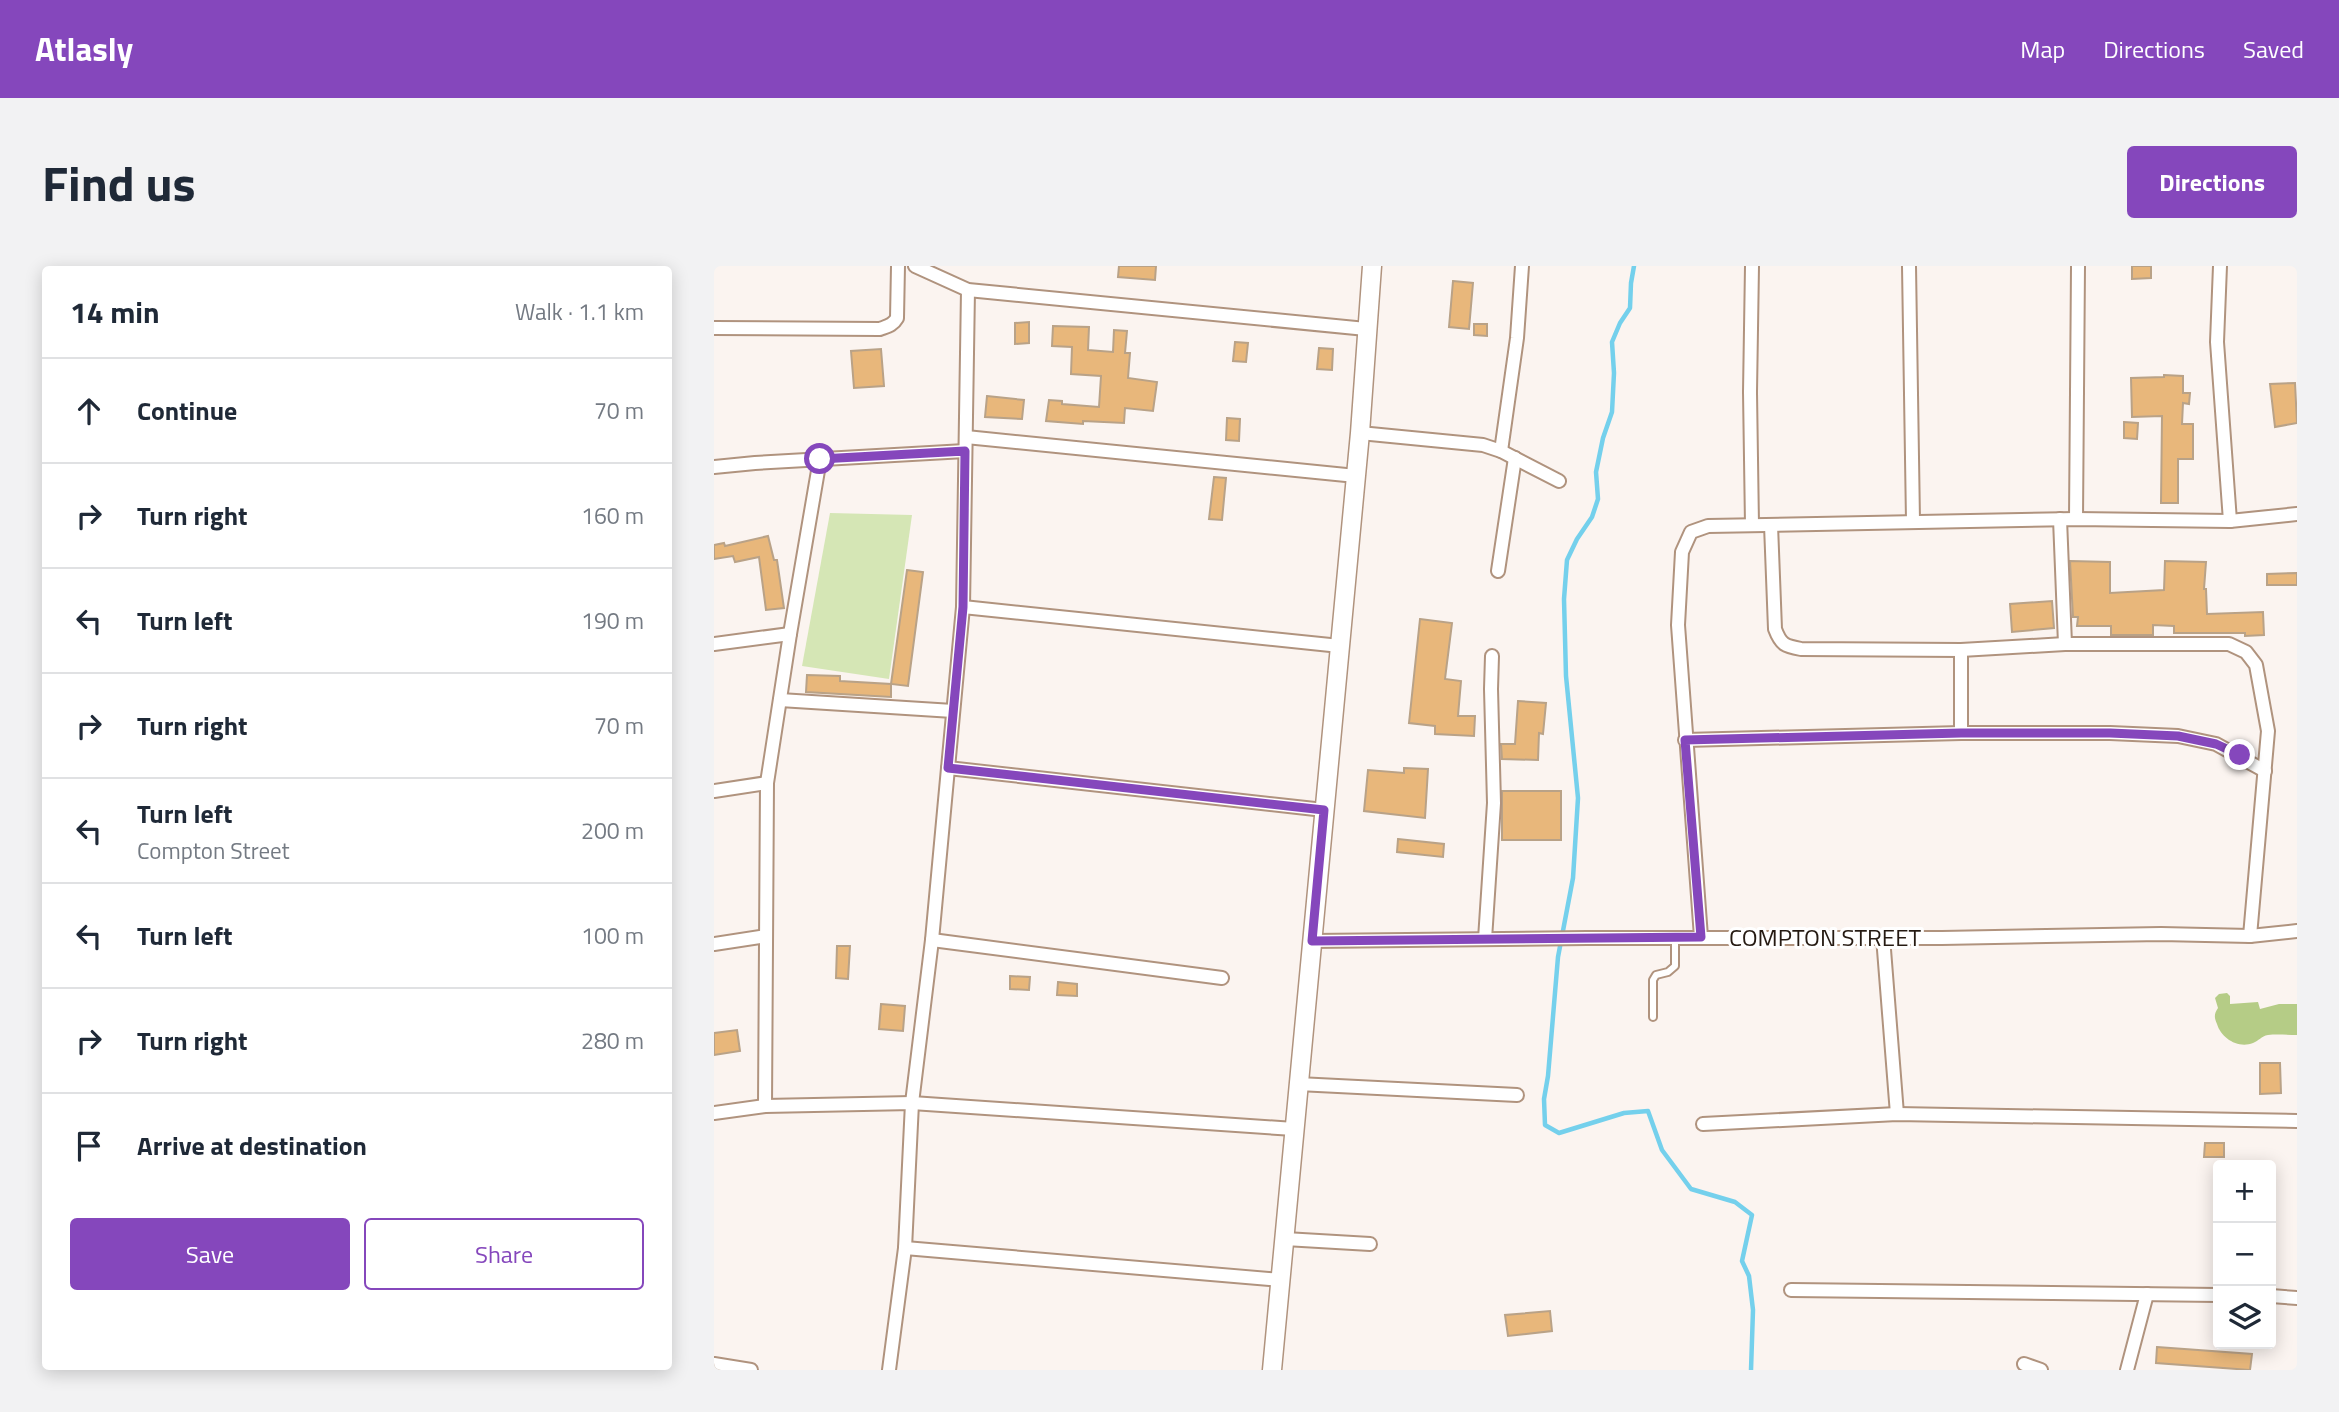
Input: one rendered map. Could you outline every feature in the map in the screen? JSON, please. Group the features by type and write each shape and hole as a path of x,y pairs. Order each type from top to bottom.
{"street":[{"path":"714,328 889,326 897,318 898,266"},
{"path":"917,266 968,290 1366,329"},
{"path":"1272,1370 1360,433 1372,266"},
{"path":"1501,451 1517,338 1522,266"},
{"path":"1752,266 1752,525"},
{"path":"1909,266 1913,521"},
{"path":"2076,519 2078,266"},
{"path":"2220,266 2217,342 2230,521"},
{"path":"889,1370 905,1248 912,1103 932,940 963,607 968,290"},
{"path":"1360,433 1483,445 1501,451 1559,481"},
{"path":"966,437 1356,477"},
{"path":"714,467 965,451"},
{"path":"1498,571 1515,458"},
{"path":"765,1106 767,783 820,459"},
{"path":"1701,937 1678,625 1682,552 1691,532 1709,526 2060,519 2230,521 2297,514"},
{"path":"2060,519 2065,644"},
{"path":"1771,525 1774,629 1786,646 1801,649 1961,650 2065,644 2229,644 2246,652 2256,665 2267,731 2250,936"},
{"path":"963,607 1340,646"},
{"path":"714,644 790,634"},
{"path":"1961,650 1961,733"},
{"path":"1485,939 1494,803 1492,656"},
{"path":"780,700 953,711"},
{"path":"1685,740 1961,733 2178,736 2216,744 2265,771"},
{"path":"948,768 1324,810"},
{"path":"714,791 767,783"},
{"name":"COMPTON STREET","path":"1312,941 1587,937 1942,938 2161,934 2250,936 2297,931"},
{"path":"714,944 766,936"},
{"path":"1883,937 1897,1114"},
{"path":"932,940 1222,978"},
{"path":"1298,1084 1517,1095"},
{"path":"714,1113 765,1106 912,1103 1294,1129"},
{"path":"1703,1124 1897,1114 2297,1121"},
{"path":"1285,1239 1370,1244"},
{"path":"905,1248 1281,1280"},
{"path":"1791,1290 2213,1295"},
{"path":"2127,1370 2147,1294"},
{"path":"2276,1296 2297,1297"},
{"path":"714,1364 751,1370"},
{"path":"2024,1364 2040,1370"}],"lane":[{"path":"1653,1017 1653,980 1656,975 1668,972 1675,966 1675,937"}],"green space":[{"path":"830,513 912,515 889,679 802,666"},
{"path":"2227,993 2230,996 2230,1004 2258,1002 2260,1009 2279,1004 2297,1004 2297,1035 2268,1035 2242,1045 2231,1041 2222,1034 2215,1017 2218,1008 2215,998 2219,994"}],"building":[{"path":"1119,266 1156,266 1155,280 1118,277"},
{"path":"2132,266 2151,266 2151,278 2132,279"},
{"path":"1453,281 1473,283 1469,329 1449,327"},
{"path":"1029,322 1029,343 1015,344 1015,323"},
{"path":"1474,324 1487,324 1487,336 1474,335"},
{"path":"1053,326 1089,327 1088,350 1113,352 1114,330 1127,331 1125,353 1130,353 1128,378 1157,382 1153,411 1125,408 1124,423 1046,421 1049,400 1062,401 1062,404 1099,407 1101,376 1071,374 1072,347 1052,346"},
{"path":"1235,342 1248,343 1246,362 1233,361"},
{"path":"1319,348 1333,349 1332,370 1317,369"},
{"path":"881,349 884,386 854,388 851,351"},
{"path":"2183,376 2183,393 2190,393 2189,404 2183,403 2182,424 2193,424 2193,459 2178,459 2178,503 2161,503 2162,416 2132,417 2131,378"},
{"path":"2295,383 2297,423 2275,427 2270,384"},
{"path":"987,396 1024,400 1022,419 985,417"},
{"path":"1227,418 1240,419 1239,441 1226,440"},
{"path":"2124,422 2138,423 2137,439 2124,438"},
{"path":"1214,477 1226,478 1222,520 1209,519"},
{"path":"768,536 774,560 777,560 784,608 766,610 759,557 735,562 733,556 714,559 714,545 724,543 725,546"},
{"path":"2070,561 2110,562 2110,593 2164,590 2165,561 2206,562 2204,589 2207,614 2263,612 2264,635 2174,633 2174,626 2153,625 2153,635 2111,635 2111,626 2077,626 2078,617 2073,617"},
{"path":"907,570 923,572 908,686 891,684"},
{"path":"2297,573 2297,585 2267,585 2267,574"},
{"path":"2052,601 2054,628 2012,632 2010,604"},
{"path":"1420,619 1452,623 1445,679 1461,681 1458,716 1475,716 1474,736 1435,734 1435,726 1409,723"},
{"path":"807,675 840,676 840,681 891,684 891,697 806,692"},
{"path":"1518,701 1546,703 1543,734 1539,733 1538,760 1502,759 1501,744 1515,744"},
{"path":"1404,768 1428,769 1425,818 1364,811 1368,770 1404,773"},
{"path":"1502,791 1561,791 1561,840 1502,840"},
{"path":"1398,839 1444,844 1443,857 1397,852"},
{"path":"837,946 850,946 848,979 836,978"},
{"path":"1010,976 1030,977 1029,990 1010,989"},
{"path":"1058,982 1077,984 1077,996 1057,995"},
{"path":"881,1004 905,1006 903,1031 879,1029"},
{"path":"737,1030 740,1051 714,1055 714,1033"},
{"path":"2260,1063 2280,1063 2281,1093 2260,1094"},
{"path":"2205,1143 2224,1143 2224,1157 2204,1157"},
{"path":"1550,1311 1552,1331 1508,1336 1505,1315"},
{"path":"2157,1347 2252,1354 2250,1370 2156,1363"}],"waterway":[{"path":"1634,266 1630,308 1612,342 1612,412 1596,472 1598,499 1592,517 1567,560 1564,599 1566,676 1578,798 1573,878 1558,957 1544,1099 1545,1125 1559,1133 1624,1113 1648,1111 1662,1150 1691,1189 1735,1202 1752,1215 1742,1261 1749,1276 1753,1310 1751,1370"}],"route":[{"path":"820,459 965,451 963,607 948,768 1324,810 1312,941 1701,937 1685,740 1961,733 2110,733 2178,736 2216,744 2240,755"}]}
